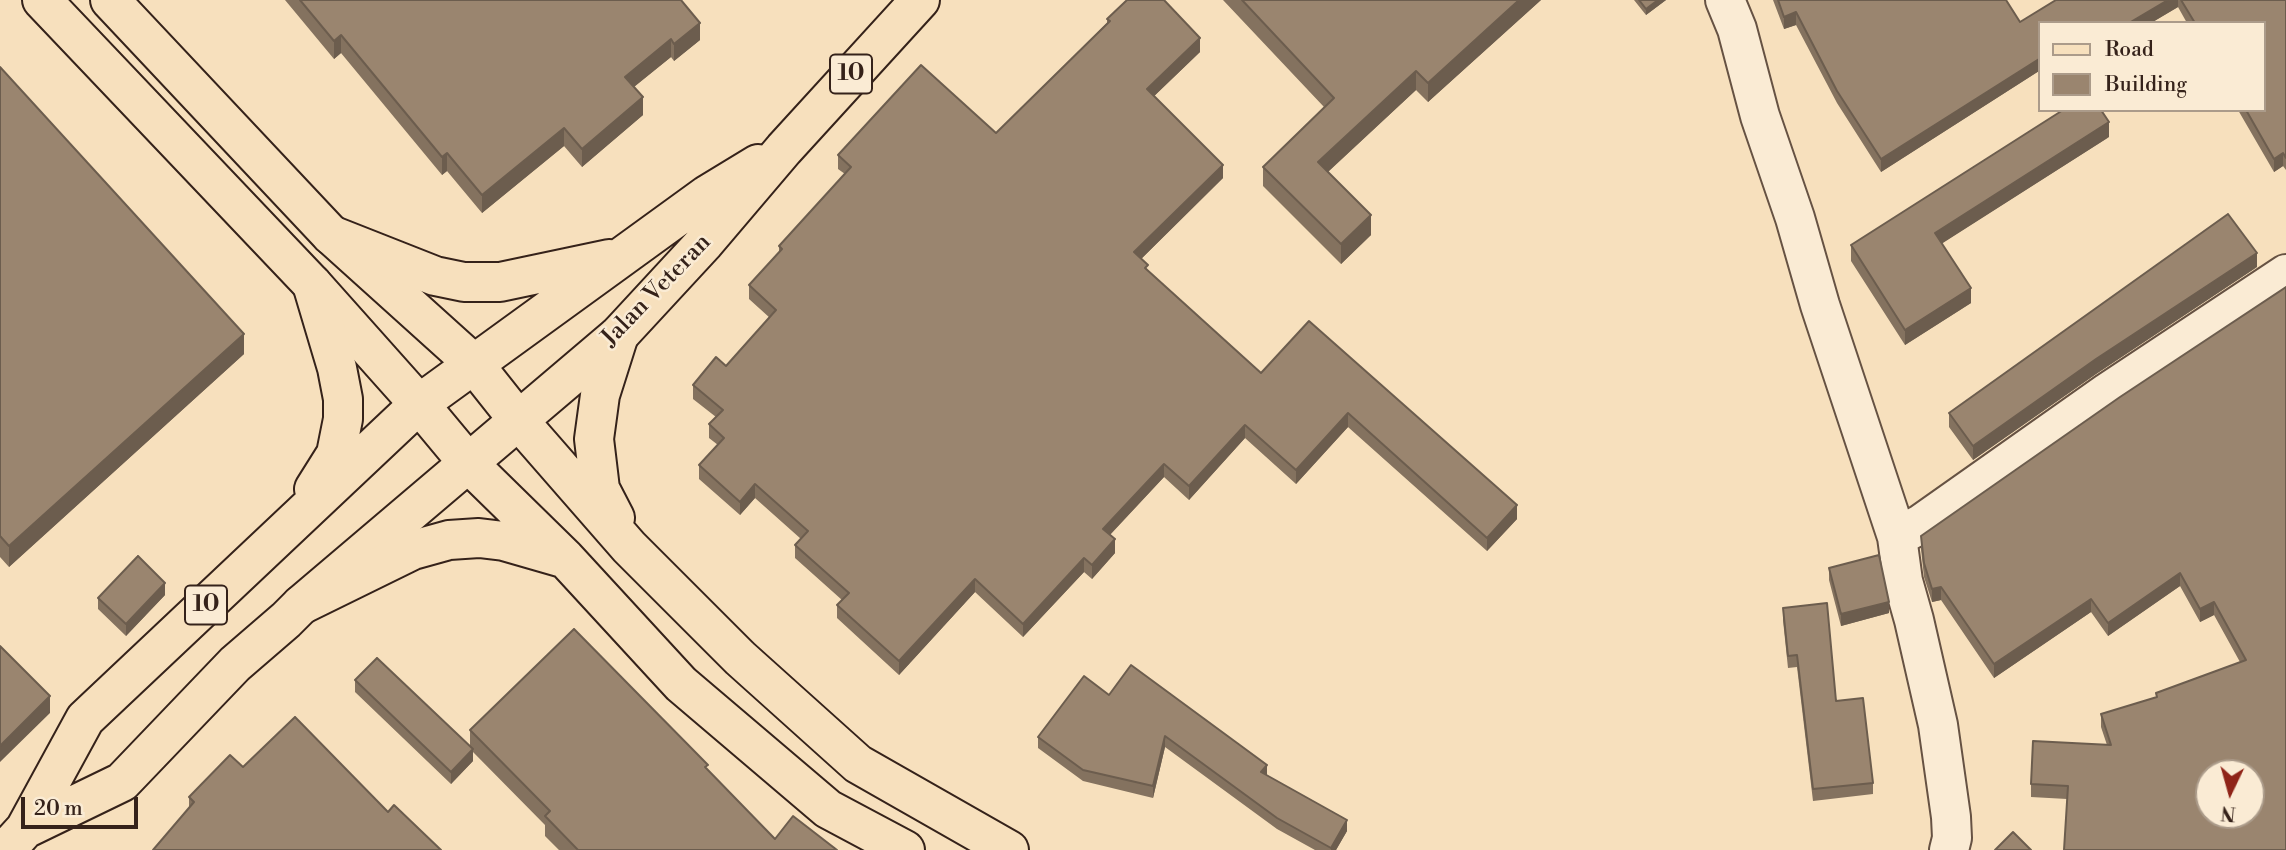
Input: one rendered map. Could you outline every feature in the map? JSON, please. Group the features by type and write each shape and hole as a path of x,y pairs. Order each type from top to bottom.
{"main road":[{"path":"42,0 312,284 469,464 565,558 681,684 828,808 905,850"},
{"path":"110,0 331,235 472,363 629,547 740,658 858,764 1009,850"},
{"name":"Jalan Veteran","path":"519,421 619,335 705,242 890,30 920,0"},
{"name":"Jalan Veteran","path":"472,363 707,195 784,149"},
{"path":"331,235 435,276 464,282 500,282 625,256"},
{"path":"293,524 336,454 343,419 343,399 337,368 312,284"},
{"path":"619,335 600,395 594,439 600,489 629,547"},
{"name":"10","path":"15,839 85,719 419,404 472,363"},
{"name":"10","path":"15,839 122,782 235,664 301,604 519,421"},
{"path":"301,604 414,550 449,540 479,538 504,541 565,558"}],"street":[{"path":"1726,0 1820,305 1897,537 1903,581 1938,725 1951,817 1952,838 1949,850"},
{"path":"1897,537 1921,524 2108,392 2286,275"}],"building":[{"path":"300,0 681,0 700,23 674,44 671,39 625,77 643,97 582,149 564,128 482,195 447,153 442,157 341,35 334,41"},
{"path":"1127,0 1164,0 1200,38 1147,89 1223,165 1134,252 1148,265 1145,268 1261,373 1309,321 1517,505 1487,538 1348,413 1296,470 1245,425 1189,486 1164,464 1103,529 1115,539 1092,565 1084,558 1023,624 975,579 899,661 837,605 849,593 795,545 808,531 755,484 740,502 699,465 724,438 709,424 723,410 693,385 716,357 726,366 776,310 749,285 782,249 779,246 851,167 838,155 921,65 996,133 1110,21 1107,19"},
{"path":"1242,0 1519,0 1428,83 1416,71 1318,162 1371,215 1341,244 1263,167 1334,98"},
{"path":"1639,0 1658,0 1646,9"},
{"path":"1778,0 2006,0 2020,22 2056,0 2168,0 2132,21 2038,21 2038,60 1881,159 1837,91 1796,12 1784,17"},
{"path":"2181,0 2286,0 2286,158 2283,153 2274,159 2247,112 2265,112 2265,21 2194,21"},
{"path":"0,67 244,334 9,546 0,536"},
{"path":"2060,112 2102,112 2109,122 1935,233 1971,288 1905,330 1851,245"},
{"path":"2228,214 2257,253 2096,359 1973,446 1949,413"},
{"path":"2286,287 2286,850 2064,850 2068,786 2031,784 2033,741 2111,745 2101,714 2157,697 2156,693 2246,660 2214,602 2200,609 2180,573 2108,623 2091,599 1994,664 1941,587 1932,589 1924,563 1921,536 2120,397"},
{"path":"1879,555 1889,602 1841,614 1829,568"},
{"path":"138,556 165,583 126,624 98,598"},
{"path":"1827,603 1836,701 1863,698 1873,783 1813,789 1797,655 1788,656 1783,608"},
{"path":"574,629 708,765 705,767 775,839 793,816 837,850 578,850 545,816 550,811 470,730"},
{"path":"0,646 50,696 0,746"},
{"path":"377,658 473,749 451,772 355,680"},
{"path":"1131,665 1267,765 1261,772 1347,820 1331,848 1277,818 1165,736 1153,786 1083,770 1038,737 1084,676 1109,695"},
{"path":"295,717 388,812 394,805 441,850 153,850 194,802 189,797 230,755 243,767"},
{"path":"2013,832 2031,850 1995,850"}]}
